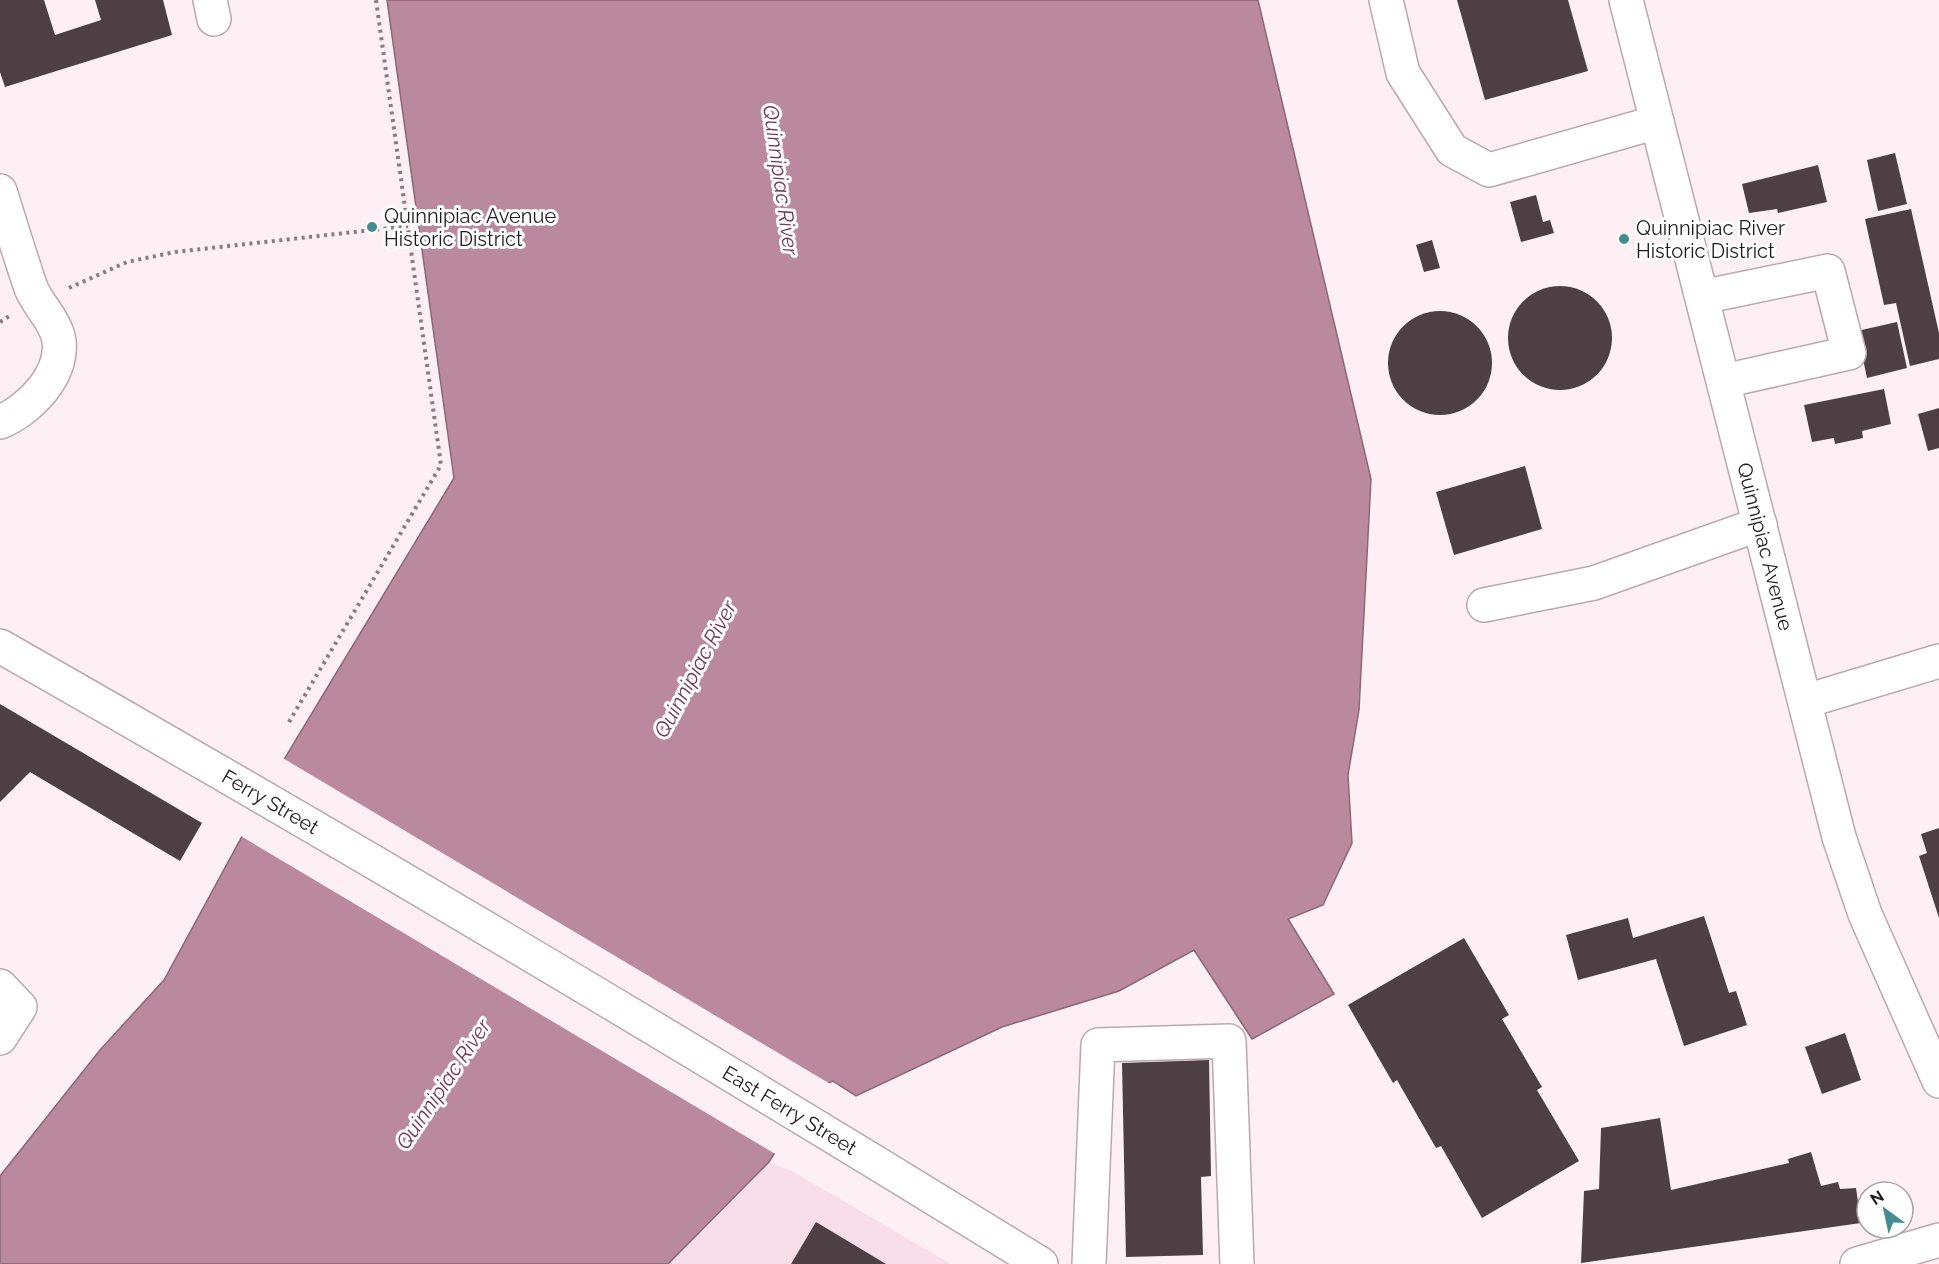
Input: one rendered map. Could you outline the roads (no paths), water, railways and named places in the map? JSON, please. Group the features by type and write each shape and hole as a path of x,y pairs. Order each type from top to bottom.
{"main road":[{"path":"1386,0 1403,73 1452,150 1489,170 1657,122"},
{"name":"Quinnipiac Avenue","path":"1626,0 1806,701 1829,803 1865,914 1939,1081"},
{"path":"0,191 37,302 52,323 58,337 59,354 52,373 39,394 20,411 0,422"},
{"path":"1702,297 1828,271 1839,312 1849,353 1724,381"},
{"path":"1484,605 1594,583 1760,524"},
{"name":"Ferry Street","path":"0,646 254,791 538,960"},
{"path":"1806,701 1939,661"},
{"name":"East Ferry Street","path":"538,960 813,1123 1041,1264"},
{"path":"0,986 20,1007 0,1038"},
{"path":"1089,1264 1098,1044 1229,1041 1237,1264"},
{"path":"1857,1264 1939,1240"}],"water":[{"name":"Quinnipiac River","path":"387,0 1258,0 1371,479 1359,710 1348,775 1352,843 1323,905 1288,919 1334,994 1252,1039 1194,950 1119,991 1002,1027 856,1096 833,1081 815,1089 769,1162 668,1264 0,1264 0,1176 100,1050 164,980 283,761 454,478"}],"place":[{"name":"Quinnipiac Avenue Historic District","path":"372,227"},
{"name":"Quinnipiac River Historic District","path":"1624,239"}]}
